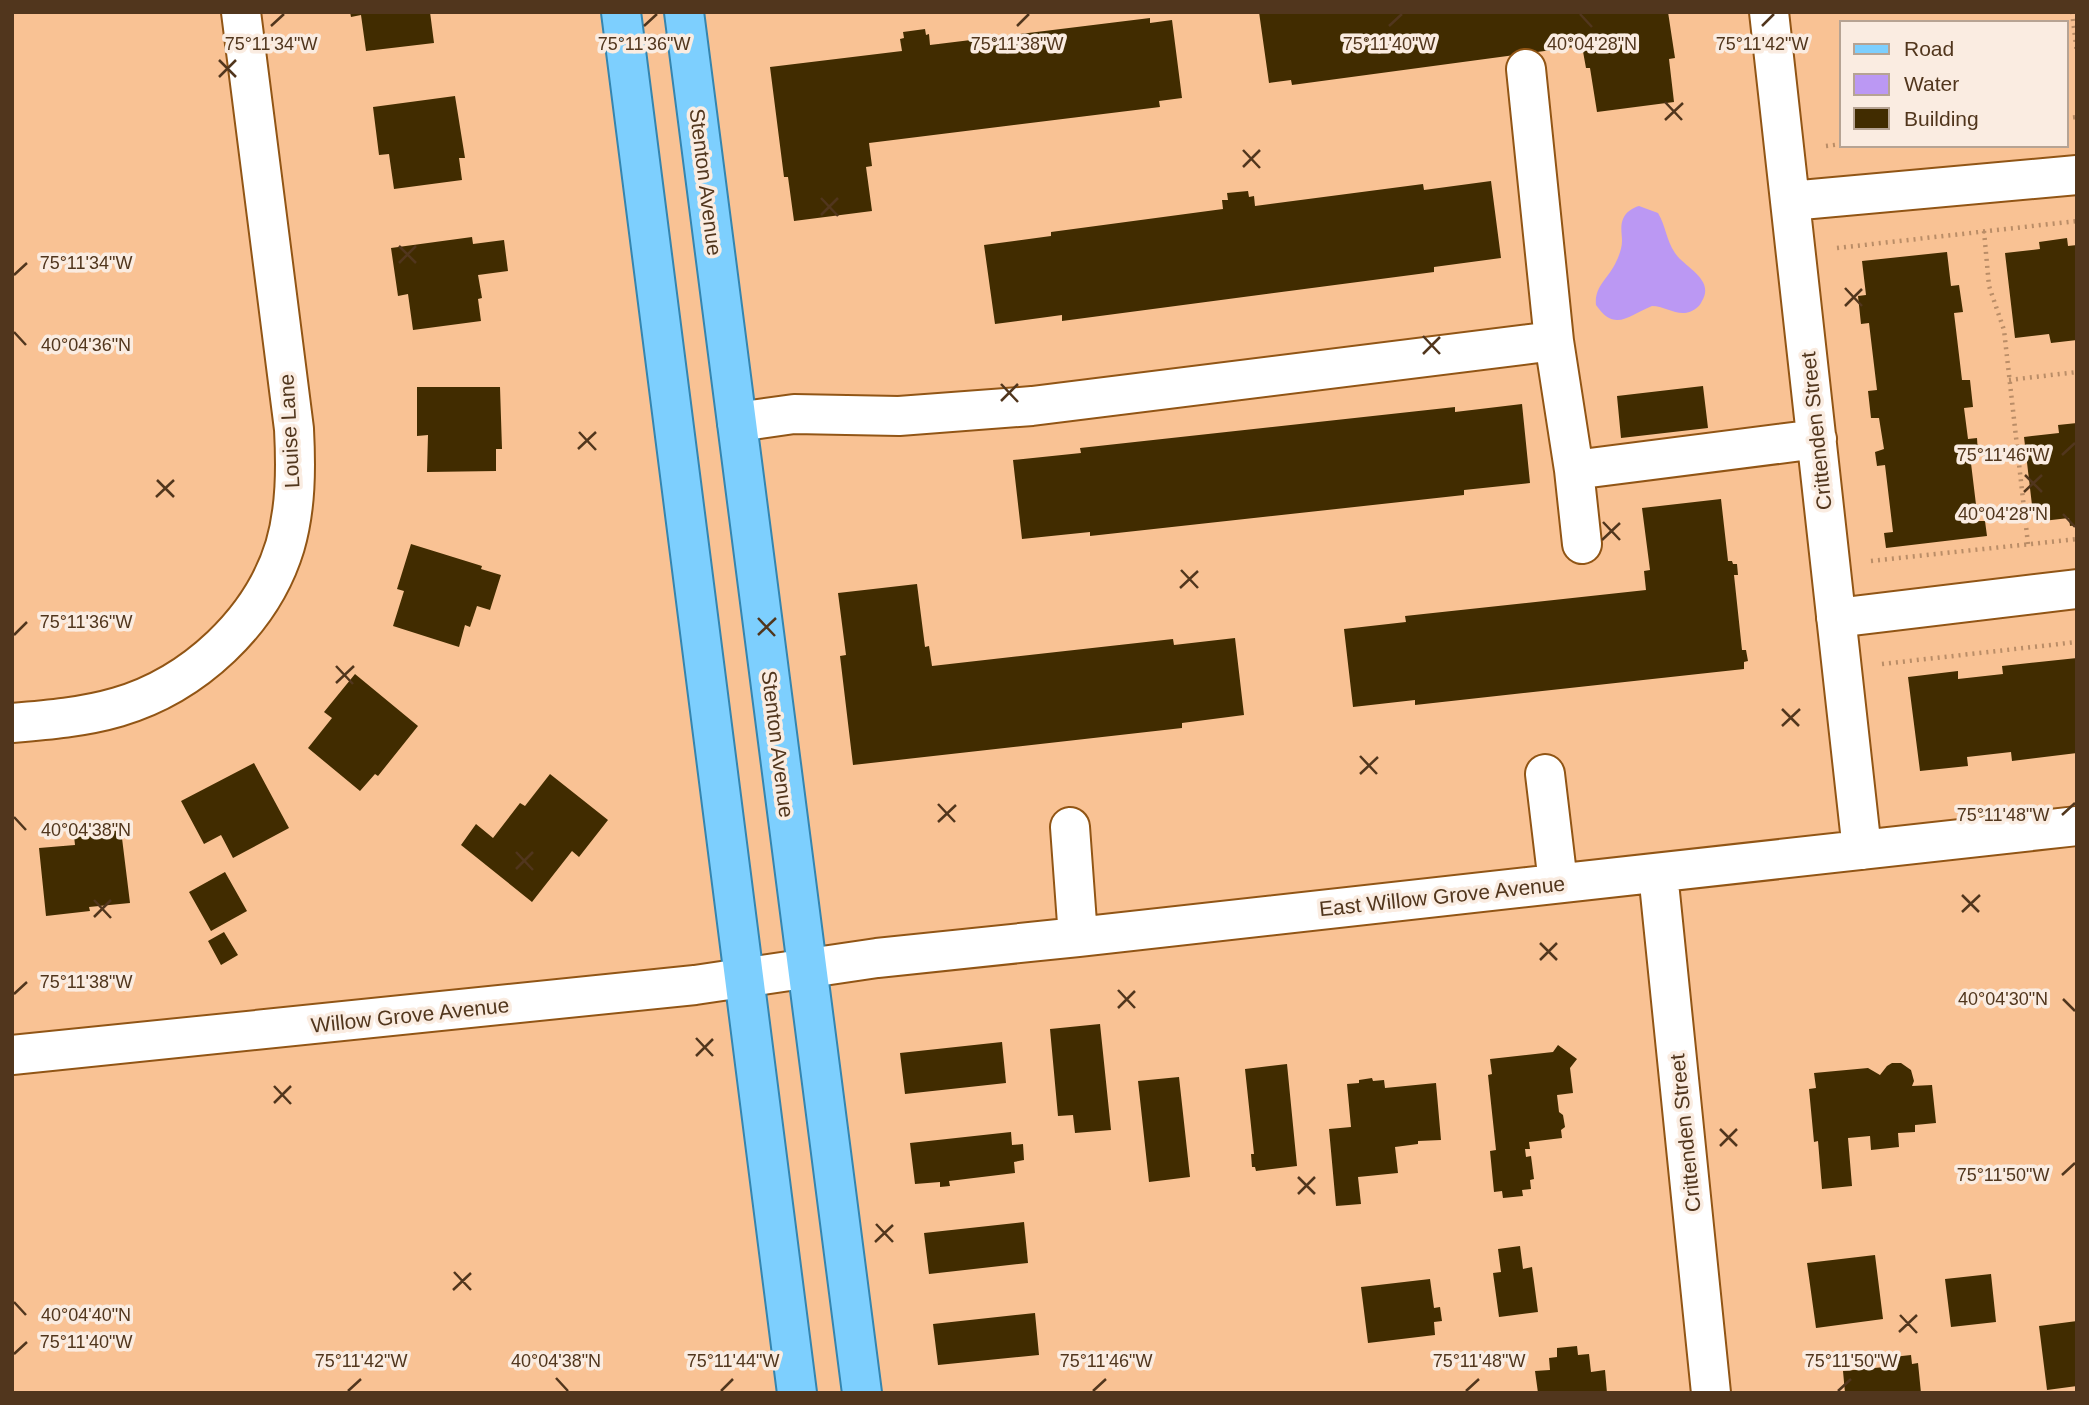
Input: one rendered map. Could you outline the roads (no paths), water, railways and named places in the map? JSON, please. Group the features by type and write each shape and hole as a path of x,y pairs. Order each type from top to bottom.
{"main road":[{"path":"621,12 797,1393"},
{"name":"Stenton Avenue","path":"684,12 862,1393"}],"street":[{"name":"Louise Lane","path":"12,723 59,719 118,707 144,698 194,670 239,628 273,575 285,546 296,474 294,429 241,12"},
{"name":"Crittenden Street","path":"1769,12 1862,850"},
{"path":"1526,69 1555,341 1582,544"},
{"path":"1790,201 2077,174"},
{"path":"737,422 794,414 899,416 1032,405 1555,341"},
{"path":"1574,470 1817,439"},
{"path":"1836,618 2077,589"},
{"path":"1545,774 1558,883"},
{"name":"East Willow Grove Avenue","path":"807,968 877,958 2077,826"},
{"path":"1070,827 1079,937"},
{"name":"Crittenden Street","path":"1658,873 1711,1393"},
{"name":"Willow Grove Avenue","path":"12,1055 744,979 807,968"}],"water":[{"path":"1639,206 1658,213 1675,253 1702,280 1705,293 1701,303 1693,311 1681,313 1652,306 1616,320 1603,313 1596,305 1597,293 1620,252 1623,219"}]}
